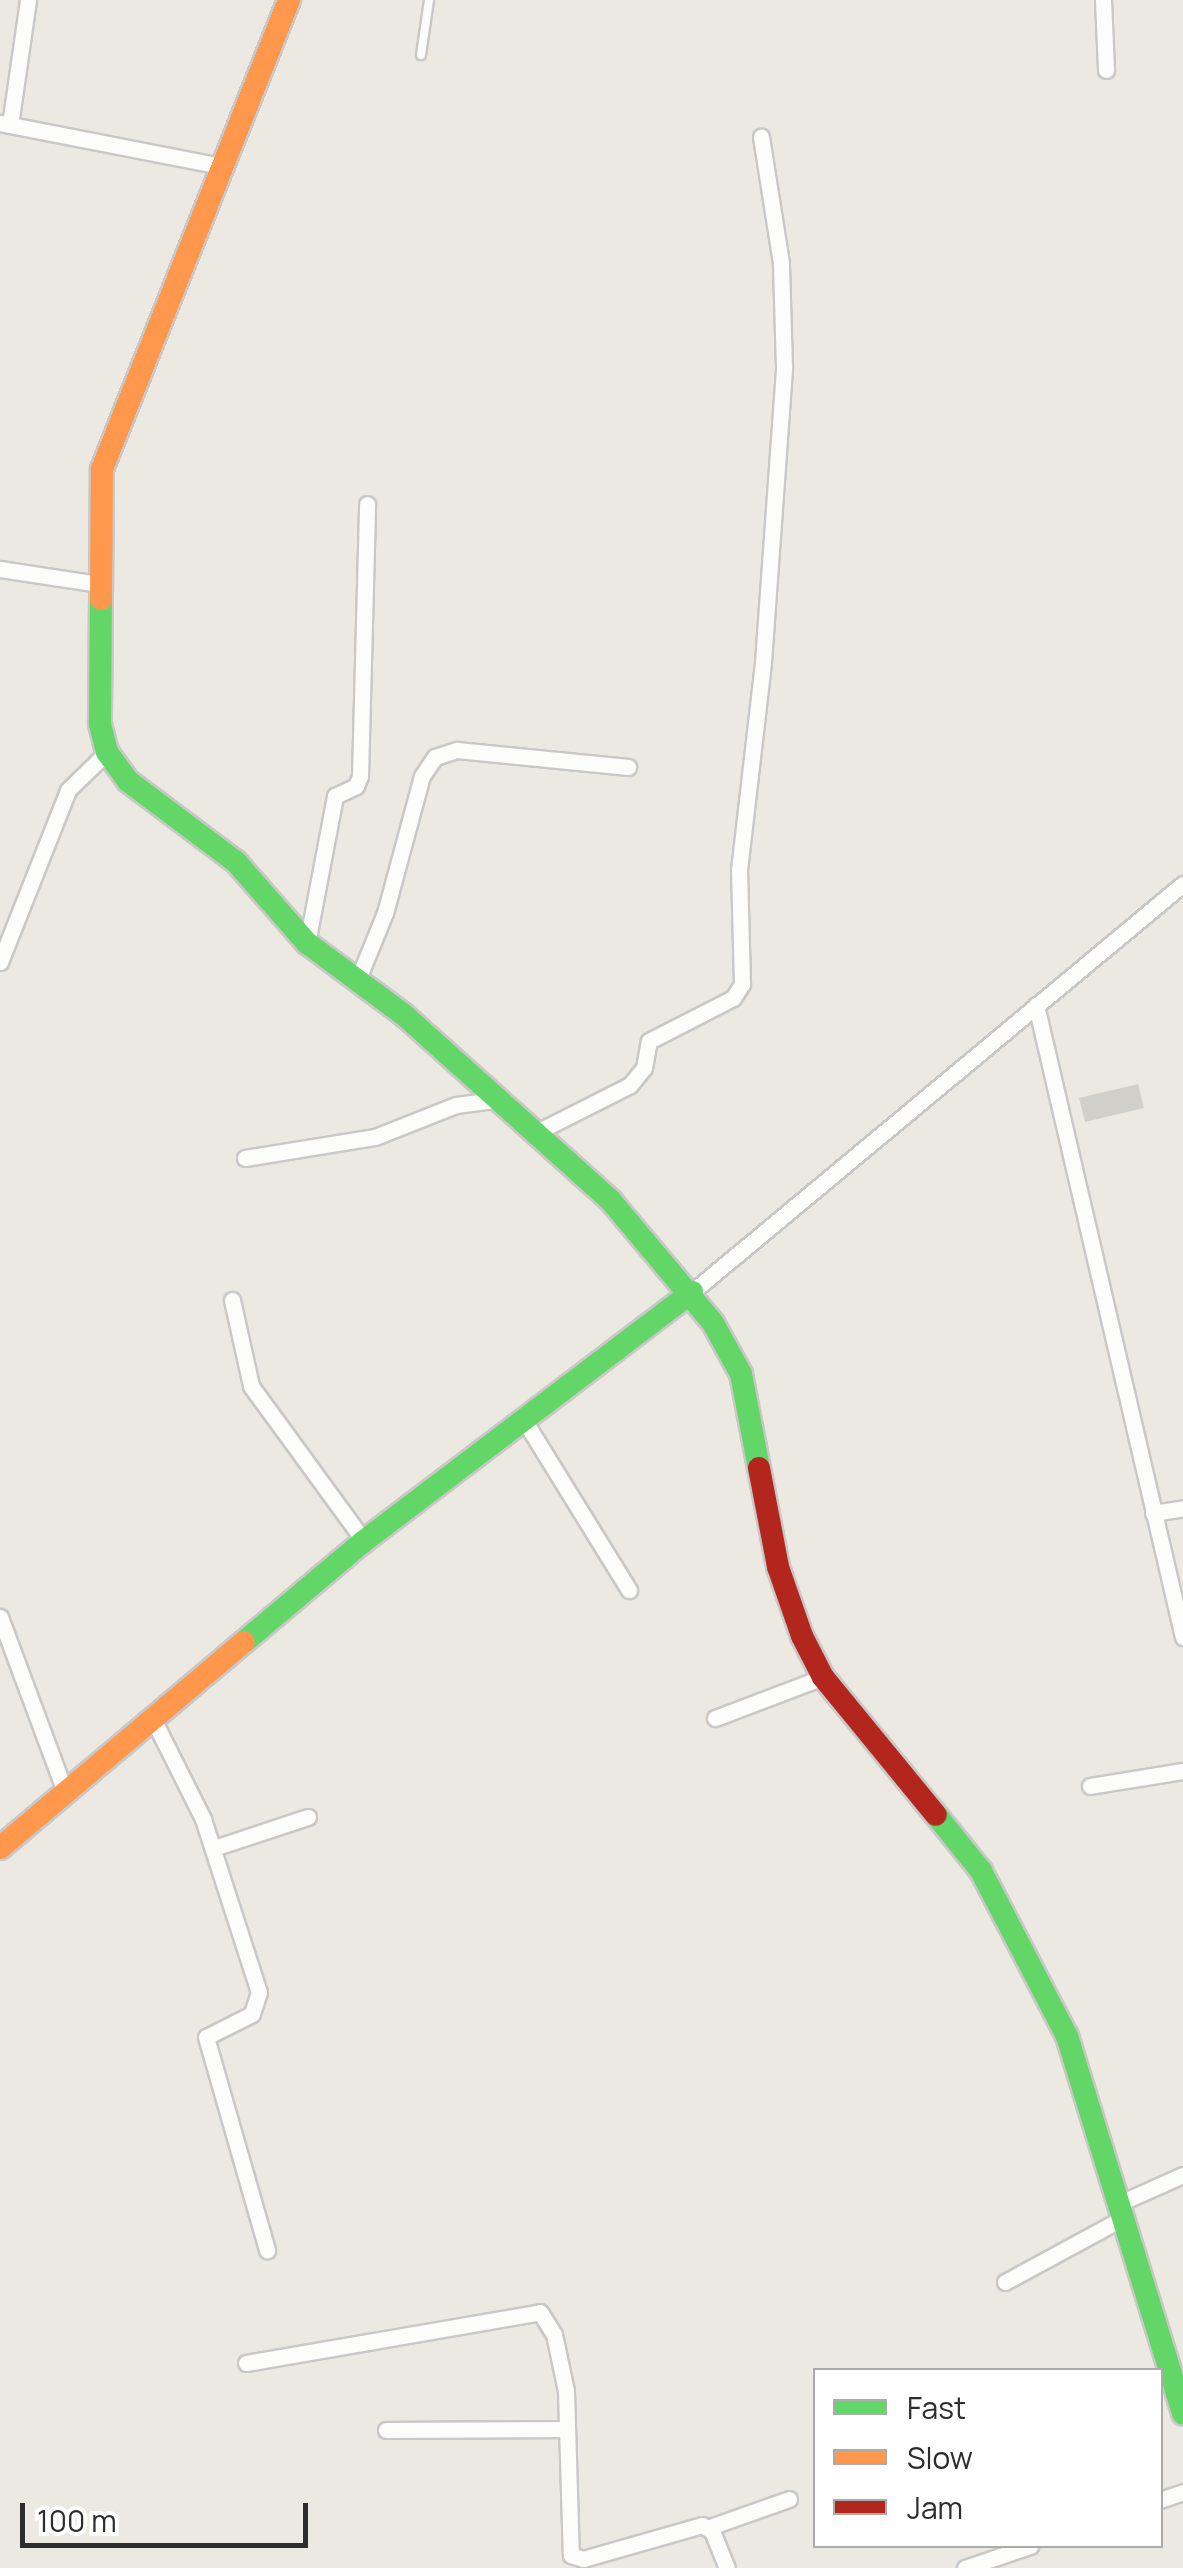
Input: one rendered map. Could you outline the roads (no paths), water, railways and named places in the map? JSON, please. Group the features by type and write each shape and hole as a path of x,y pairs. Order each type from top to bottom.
{"street":[{"path":"28,0 5,124 226,166"},
{"path":"289,0 226,166 108,444 100,488 100,724 107,752 128,781 236,862 307,943 358,980 539,1131 692,1292 741,1374 778,1567 823,1678 996,1894 1078,2064 1183,2414"},
{"path":"1103,0 1106,70"},
{"path":"539,1131 630,1085 644,1068 650,1041 733,998 742,984 738,886 763,662 784,367 781,263 761,137"},
{"path":"307,943 335,796 356,786 360,776 367,504"},
{"path":"0,569 35,579 100,584"},
{"path":"358,980 386,913 422,776 435,757 457,750 628,767"},
{"path":"0,962 68,790 107,752"},
{"path":"0,1848 364,1541 692,1292 1183,884"},
{"path":"1036,1005 1183,1637"},
{"path":"245,1158 374,1137 456,1105 502,1099"},
{"path":"232,1300 251,1386 364,1541"},
{"path":"524,1420 629,1590"},
{"path":"1153,1513 1183,1508"},
{"path":"0,1617 66,1794"},
{"path":"714,1718 823,1678"},
{"path":"153,1719 214,1848 259,1992 252,2014 212,2030 207,2047 266,2250"},
{"path":"1090,1786 1183,1770"},
{"path":"214,1848 308,1817"},
{"path":"1005,2282 1183,2176"},
{"path":"246,2363 540,2312 562,2361 570,2551 576,2559 707,2528 789,2499"},
{"path":"386,2430 566,2428"},
{"path":"707,2528 727,2568"},
{"path":"965,2568 1024,2548"}],"lane":[{"path":"422,56 429,0"}]}
